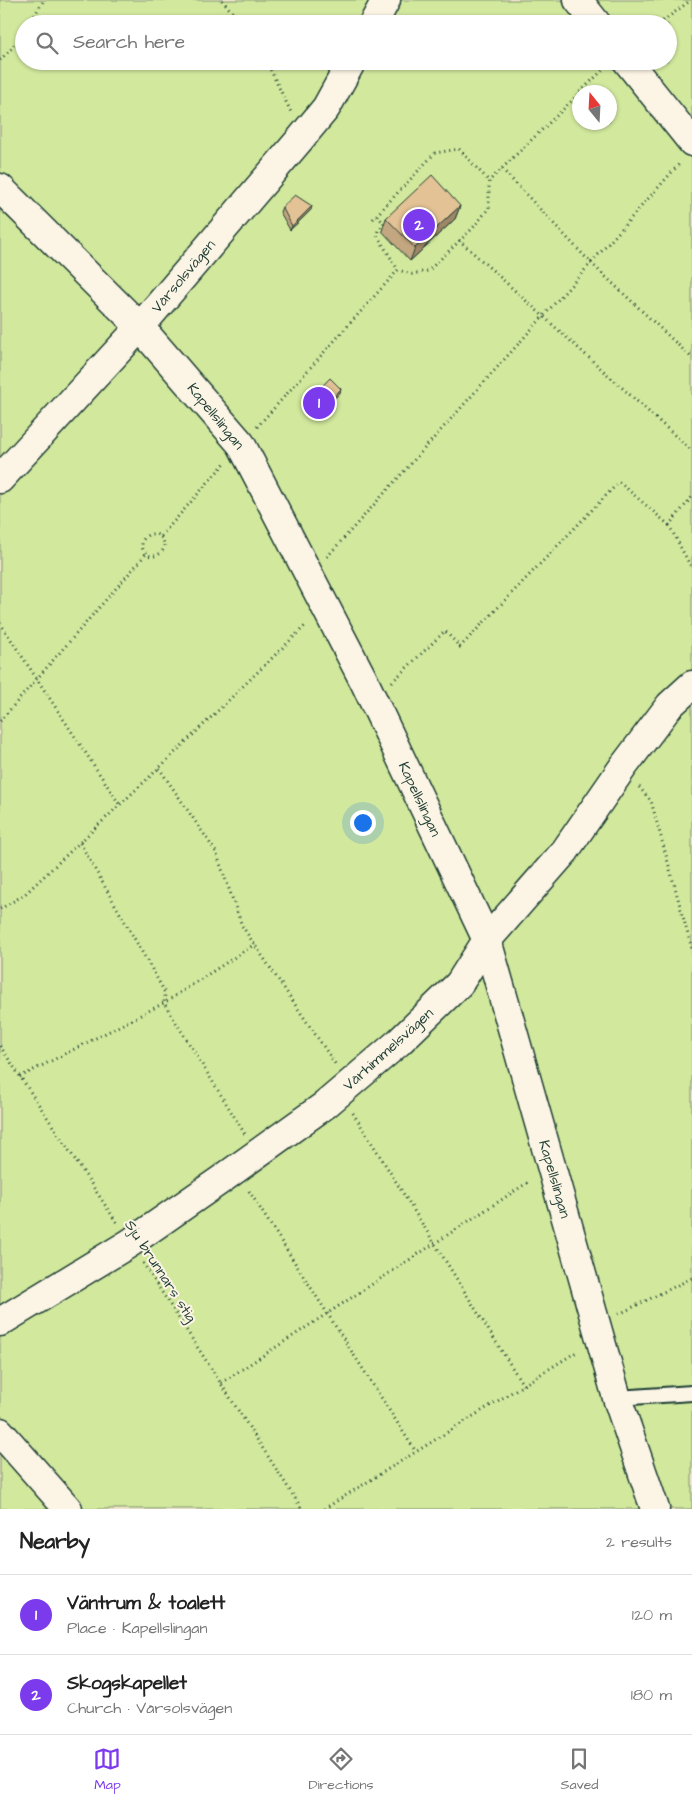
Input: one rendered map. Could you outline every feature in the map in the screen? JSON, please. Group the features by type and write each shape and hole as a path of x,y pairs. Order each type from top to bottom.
{"street":[{"path":"378,15 386,0"},
{"path":"578,0 590,15"},
{"name":"Vårsolsvägen","path":"0,479 140,326 302,137 326,108 347,70"},
{"path":"622,70 689,149"},
{"name":"Kapellslingan","path":"0,188 140,326 241,444 372,699 487,940 617,1398 655,1509"},
{"name":"Vårhimmelsvägen","path":"0,1322 130,1243 257,1154 325,1105 399,1042 460,984 487,940 565,851 623,767 670,705 692,685"},
{"path":"0,1432 68,1509"}],"lane":[{"path":"617,1398 692,1392"}],"path":[{"path":"35,15 44,0"},
{"path":"222,0 234,15"},
{"path":"671,15 691,0"},
{"path":"0,60 15,44"},
{"path":"271,70 302,137"},
{"path":"590,85 609,70"},
{"path":"489,181 572,101"},
{"path":"373,219 436,153 459,149 489,181 489,208 473,228 428,272 412,274 398,270 377,235 378,230 384,223 377,216"},
{"path":"310,576 591,263 689,149"},
{"path":"502,169 591,263 692,358"},
{"path":"460,240 692,451"},
{"path":"161,536 398,270"},
{"path":"372,699 445,631 460,647 619,482 669,525 692,568"},
{"path":"669,525 692,497"},
{"path":"146,554 142,544 145,537 154,533 161,536"},
{"path":"146,554 154,556 161,553 164,546 161,536"},
{"path":"0,721 146,554"},
{"path":"0,909 24,895 80,843 325,606"},
{"path":"0,623 120,805"},
{"path":"623,767 651,801 692,949"},
{"path":"159,768 216,852 242,926 345,1088 434,1244 523,1385"},
{"path":"80,843 158,980 165,994 164,1002 257,1154"},
{"path":"20,1077 164,1002 255,944"},
{"name":"Sju brunnars stig","path":"0,1046 302,1509"},
{"path":"221,1383 552,1167"},
{"path":"235,1169 416,1452"},
{"path":"324,1509 523,1385 598,1331 692,1278"}],"green space":[{"path":"0,0 692,0 692,1509 0,1509"}],"building":[{"path":"432,175 460,206 415,248 386,218"},
{"path":"295,195 312,206 292,226 282,207"},
{"path":"330,378 341,389 316,415 305,404"}],"place":[{"name":"Skogskapellet","path":"419,225"},
{"name":"Väntrum & toalett","path":"319,403"}]}
